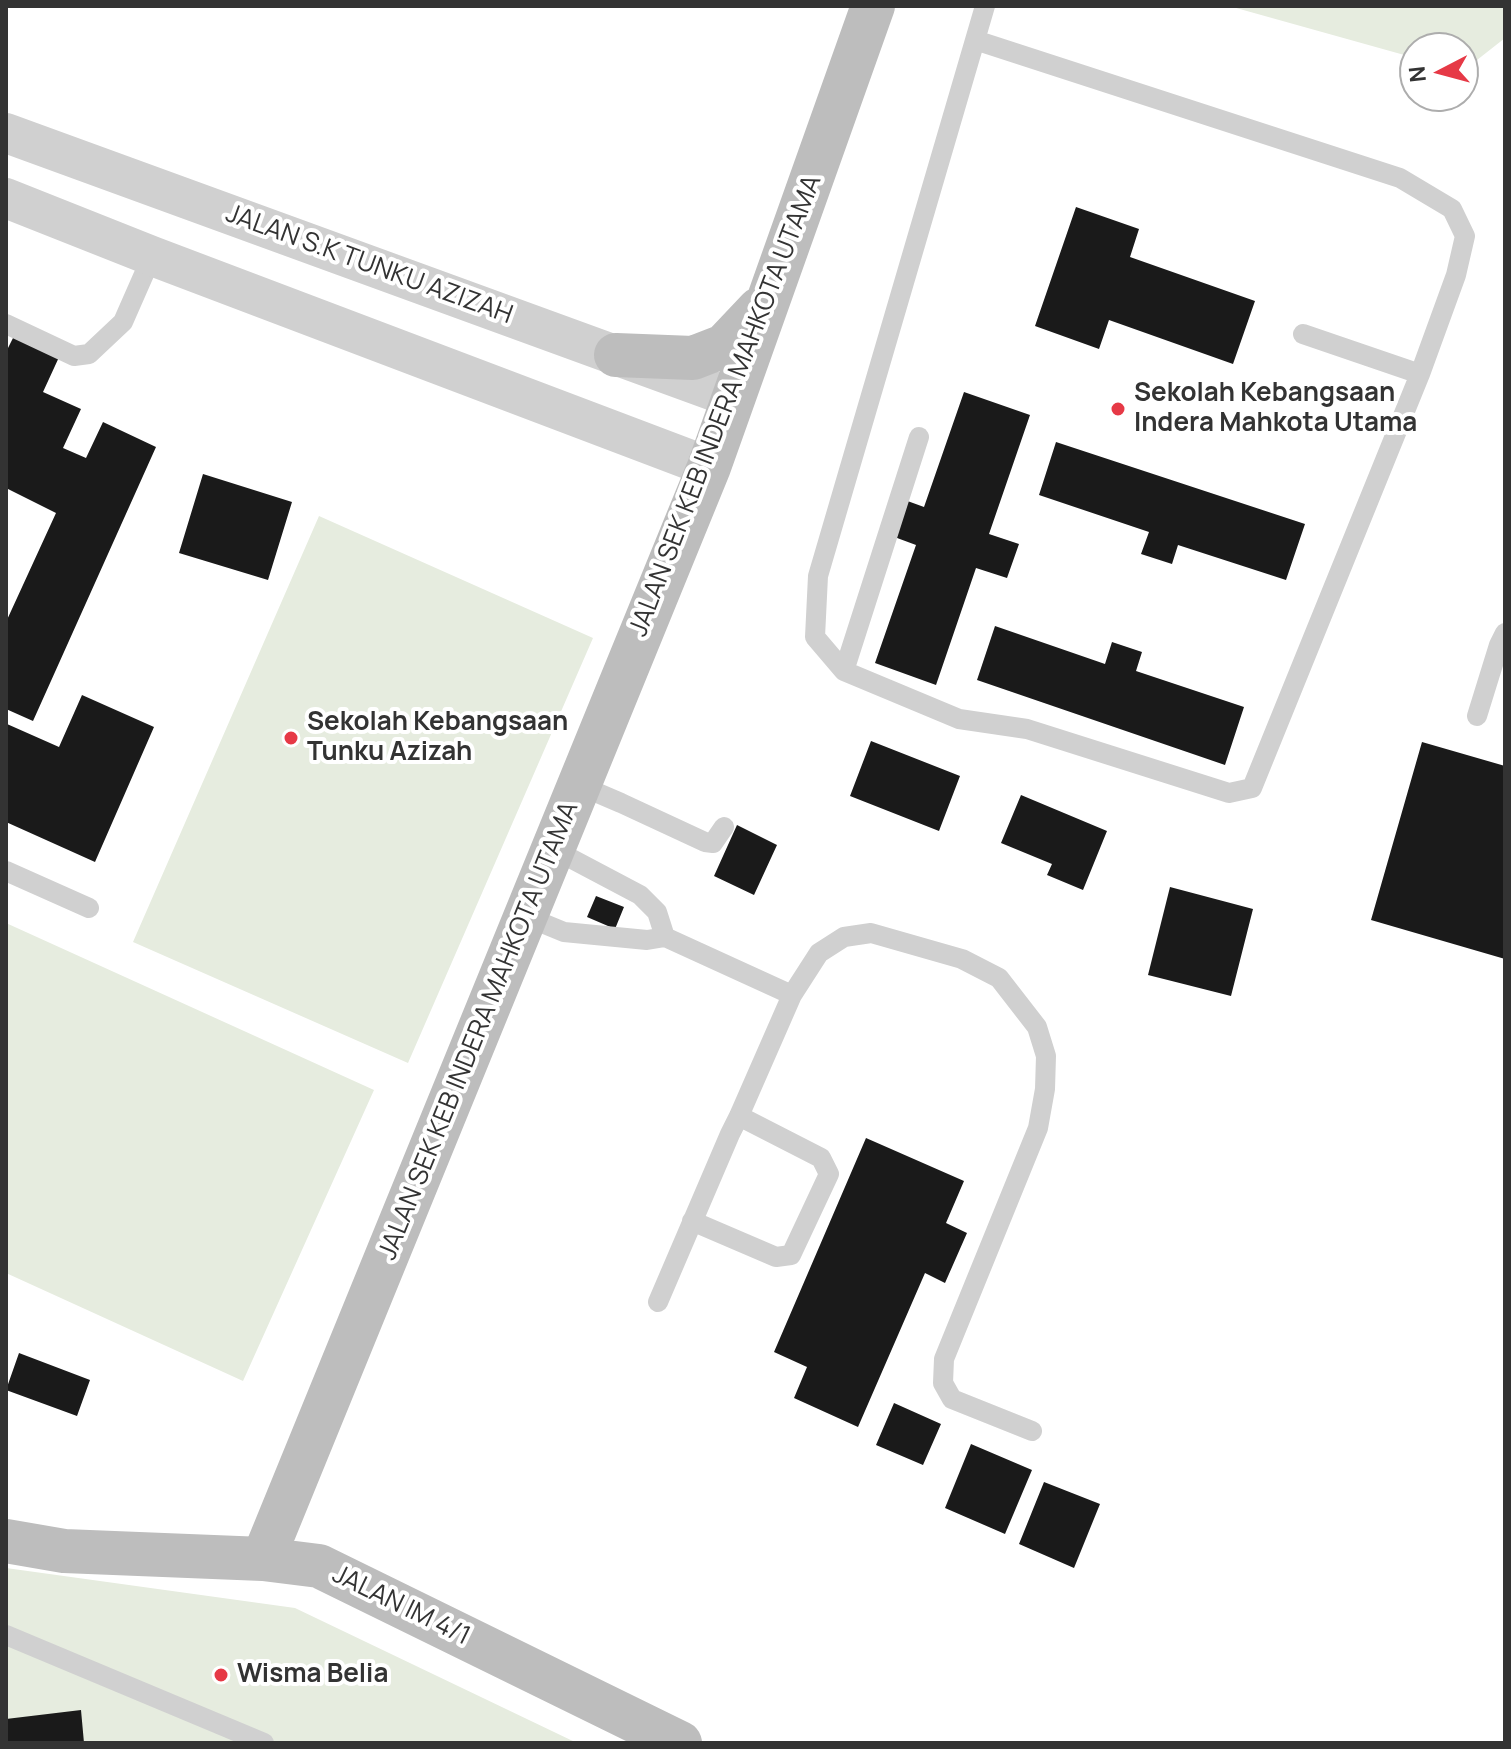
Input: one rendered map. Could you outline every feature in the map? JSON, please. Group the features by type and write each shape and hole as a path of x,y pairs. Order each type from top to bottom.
{"street":[{"name":"JALAN SEK KEB INDERA MAHKOTA UTAMA","path":"263,1559 709,467 873,6"},
{"name":"JALAN S.K TUNKU AZIZAH","path":"6,133 733,398"},
{"path":"6,198 709,467"},
{"path":"616,355 693,358 724,346 768,301"},
{"name":"JALAN IM 4/1","path":"6,1541 64,1551 263,1559 319,1566 680,1743"}],"lane":[{"path":"975,40 1400,178 1452,209 1465,236 1456,275 1420,374 1252,788 1229,793 1027,729 959,719 844,671 815,637 818,576 975,40 985,6"},
{"path":"6,324 74,356 89,354 123,322 152,256"},
{"path":"1303,334 1420,374"},
{"path":"844,671 919,437"},
{"path":"1477,716 1505,633"},
{"path":"579,785 705,842 713,843 724,827"},
{"path":"553,849 640,895 657,912 665,937"},
{"path":"6,871 89,908"},
{"path":"525,916 564,932 647,940 665,937 792,995"},
{"path":"658,1302 792,995 819,953 844,937 871,933 962,959 999,978 1037,1027 1046,1056 1045,1089 1038,1128 944,1359 943,1383 952,1399 1032,1431"},
{"path":"692,1221 776,1257 791,1255 829,1174 821,1158 739,1116"},
{"path":"6,1635 264,1743"}],"shaded area":[{"path":"1229,6 1505,6 1505,38 1479,58 1479,32 1399,32 1399,54"},
{"path":"319,516 593,638 408,1063 133,942"},
{"path":"6,923 374,1090 243,1381 6,1273"},
{"name":"Wisma Belia","path":"6,1568 295,1608 577,1743 6,1743"}],"building":[{"path":"1076,207 1139,229 1130,257 1255,301 1233,364 1109,320 1099,349 1035,326"},
{"path":"15,334 60,355 43,392 81,409 63,448 86,458 103,422 156,447 33,721 6,709 6,622 56,513 6,488 6,352"},
{"path":"964,392 1030,415 989,534 1019,544 1007,578 976,568 936,685 875,663 916,545 889,535 902,499 924,507"},
{"path":"1056,442 1305,524 1286,580 1178,545 1172,564 1141,554 1149,532 1039,495"},
{"path":"203,474 292,502 268,580 179,553"},
{"path":"995,626 1105,664 1112,642 1142,652 1136,671 1244,707 1225,765 977,680"},
{"path":"82,695 154,727 95,862 6,822 7,724 59,747"},
{"path":"871,741 960,776 939,831 850,796"},
{"path":"1422,742 1505,766 1505,959 1371,920"},
{"path":"1021,795 1107,831 1083,890 1047,875 1052,864 1001,843"},
{"path":"737,825 777,845 754,895 714,876"},
{"path":"1170,887 1253,909 1231,996 1148,975"},
{"path":"596,896 624,907 615,929 587,917"},
{"path":"866,1138 964,1181 946,1223 967,1233 945,1283 925,1273 858,1427 794,1398 807,1367 774,1352"},
{"path":"19,1353 90,1380 77,1416 6,1390"},
{"path":"894,1403 941,1424 923,1465 876,1445"},
{"path":"971,1444 1032,1470 1005,1534 945,1508"},
{"path":"1044,1482 1100,1504 1074,1568 1019,1544"},
{"path":"81,1710 84,1743 6,1743 6,1719"}],"place":[{"name":"Sekolah Kebangsaan Indera Mahkota Utama","path":"1118,409"},
{"name":"Sekolah Kebangsaan Tunku Azizah","path":"291,738"},
{"name":"Wisma Belia","path":"221,1675"}]}
